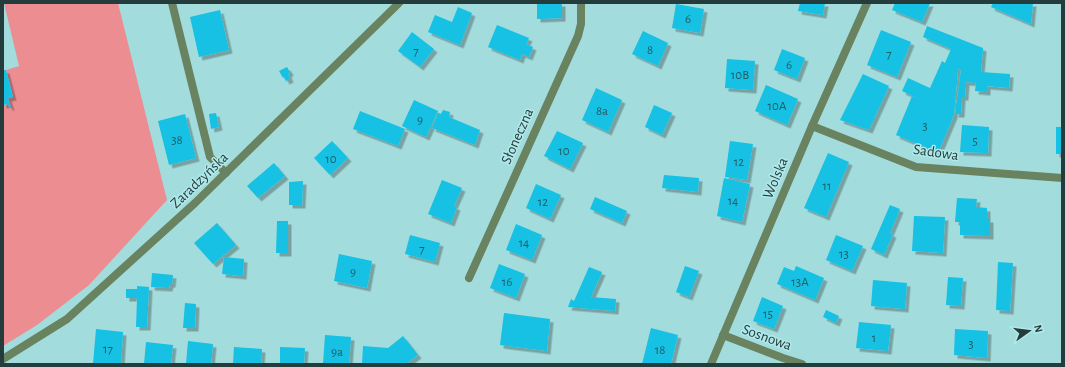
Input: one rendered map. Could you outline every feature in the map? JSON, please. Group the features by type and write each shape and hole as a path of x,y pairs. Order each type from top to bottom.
{"street":[{"path":"172,3 210,157 226,173"},
{"name":"Zaradzyńska","path":"3,359 67,319 195,203 399,3"},
{"name":"Słoneczna","path":"469,278 578,36 581,24 581,3"},
{"name":"Wolska","path":"711,364 812,126 867,3"},
{"name":"Sadowa","path":"812,126 916,167 1062,178"},
{"name":"Sosnowa","path":"723,335 802,364"}],"shaded area":[{"path":"4,3 118,3 167,200 89,285 37,325 3,346 3,105 8,104 10,107 8,98 13,97 6,70 19,66"}],"building":[{"path":"537,3 562,3 562,18 537,19"},
{"path":"800,3 825,3 823,15 798,11"},
{"path":"895,3 930,3 922,22 892,10"},
{"path":"993,3 1033,3 1031,24 991,7"},
{"path":"676,4 704,9 700,33 672,28"},
{"path":"458,7 472,13 460,45 428,32 435,15 452,22"},
{"path":"220,10 229,50 199,57 190,17"},
{"path":"497,25 529,38 526,44 533,47 529,57 522,54 520,60 488,47"},
{"path":"927,26 983,48 981,72 1010,74 1009,88 987,86 987,92 975,91 976,83 966,82 965,97 962,97 961,114 955,114 961,70 958,69 954,115 938,153 896,135 912,96 922,100 902,91 908,78 930,88 942,61 945,63 951,49 923,37"},
{"path":"881,30 911,42 897,77 867,65"},
{"path":"643,31 668,43 658,66 632,54"},
{"path":"412,32 434,49 420,67 398,51"},
{"path":"782,49 805,58 797,79 774,70"},
{"path":"727,59 755,61 753,90 725,88"},
{"path":"287,67 290,72 288,74 290,79 286,81 279,71"},
{"path":"3,70 6,70 13,97 8,98 11,107 9,107 8,104 3,105"},
{"path":"863,74 889,86 869,130 840,120"},
{"path":"766,85 798,99 787,125 755,111"},
{"path":"596,88 622,100 608,132 582,120"},
{"path":"414,100 438,111 426,137 402,126"},
{"path":"654,105 672,113 662,135 645,127"},
{"path":"443,110 450,112 449,117 480,130 475,145 432,128 438,113 441,114"},
{"path":"360,111 405,129 398,146 353,129"},
{"path":"216,113 219,127 211,129 209,114"},
{"path":"185,114 196,158 169,165 158,121"},
{"path":"962,125 989,127 988,153 960,152"},
{"path":"1056,127 1062,127 1062,154 1056,154"},
{"path":"557,131 583,143 570,169 544,156"},
{"path":"332,141 348,158 330,175 314,158"},
{"path":"730,141 753,144 747,180 725,177"},
{"path":"828,153 849,162 826,217 804,208"},
{"path":"274,163 285,176 258,198 247,186"},
{"path":"664,175 699,178 698,192 662,188"},
{"path":"724,178 750,184 742,222 717,216"},
{"path":"442,180 462,188 454,206 457,207 451,223 428,214"},
{"path":"303,181 302,205 289,205 289,182"},
{"path":"536,184 561,195 550,219 526,208"},
{"path":"595,197 627,211 622,223 590,209"},
{"path":"957,198 977,199 976,207 987,208 987,219 990,219 990,236 960,235 960,222 955,222"},
{"path":"890,205 900,209 890,233 893,234 884,255 871,249"},
{"path":"914,216 945,217 943,253 912,251"},
{"path":"277,221 288,221 288,253 276,253"},
{"path":"217,223 236,245 213,264 194,243"},
{"path":"516,224 542,235 532,260 506,250"},
{"path":"410,235 440,243 435,262 405,254"},
{"path":"836,235 863,246 852,271 826,260"},
{"path":"339,254 372,261 367,288 334,281"},
{"path":"224,257 244,259 243,276 222,274"},
{"path":"998,262 1013,263 1010,311 996,310"},
{"path":"499,264 525,274 516,298 490,288"},
{"path":"685,266 699,271 689,297 676,292"},
{"path":"796,266 824,278 815,300 777,284 784,267 794,271"},
{"path":"589,267 602,272 591,297 616,299 615,311 568,307 571,299 574,301"},
{"path":"152,273 173,275 172,284 170,284 169,288 151,287"},
{"path":"948,277 963,278 961,306 946,305"},
{"path":"873,280 907,283 905,309 871,306"},
{"path":"137,286 149,287 147,327 136,327 137,298 126,298 126,289 137,289"},
{"path":"762,297 783,306 774,329 753,321"},
{"path":"185,303 196,304 195,328 183,328"},
{"path":"826,310 839,316 836,323 823,317"},
{"path":"504,313 550,319 547,351 500,345"},
{"path":"859,322 891,325 888,351 856,348"},
{"path":"651,328 678,335 671,364 642,364"},
{"path":"96,329 123,332 121,364 93,364"},
{"path":"955,329 988,331 987,358 954,355"},
{"path":"325,335 351,337 349,364 323,364"},
{"path":"403,336 418,355 406,364 362,364 363,346 388,348"},
{"path":"188,341 213,344 211,364 186,364"},
{"path":"146,342 173,345 171,364 144,364"},
{"path":"234,347 262,349 261,364 233,364"},
{"path":"280,347 305,348 304,364 280,364"}]}
